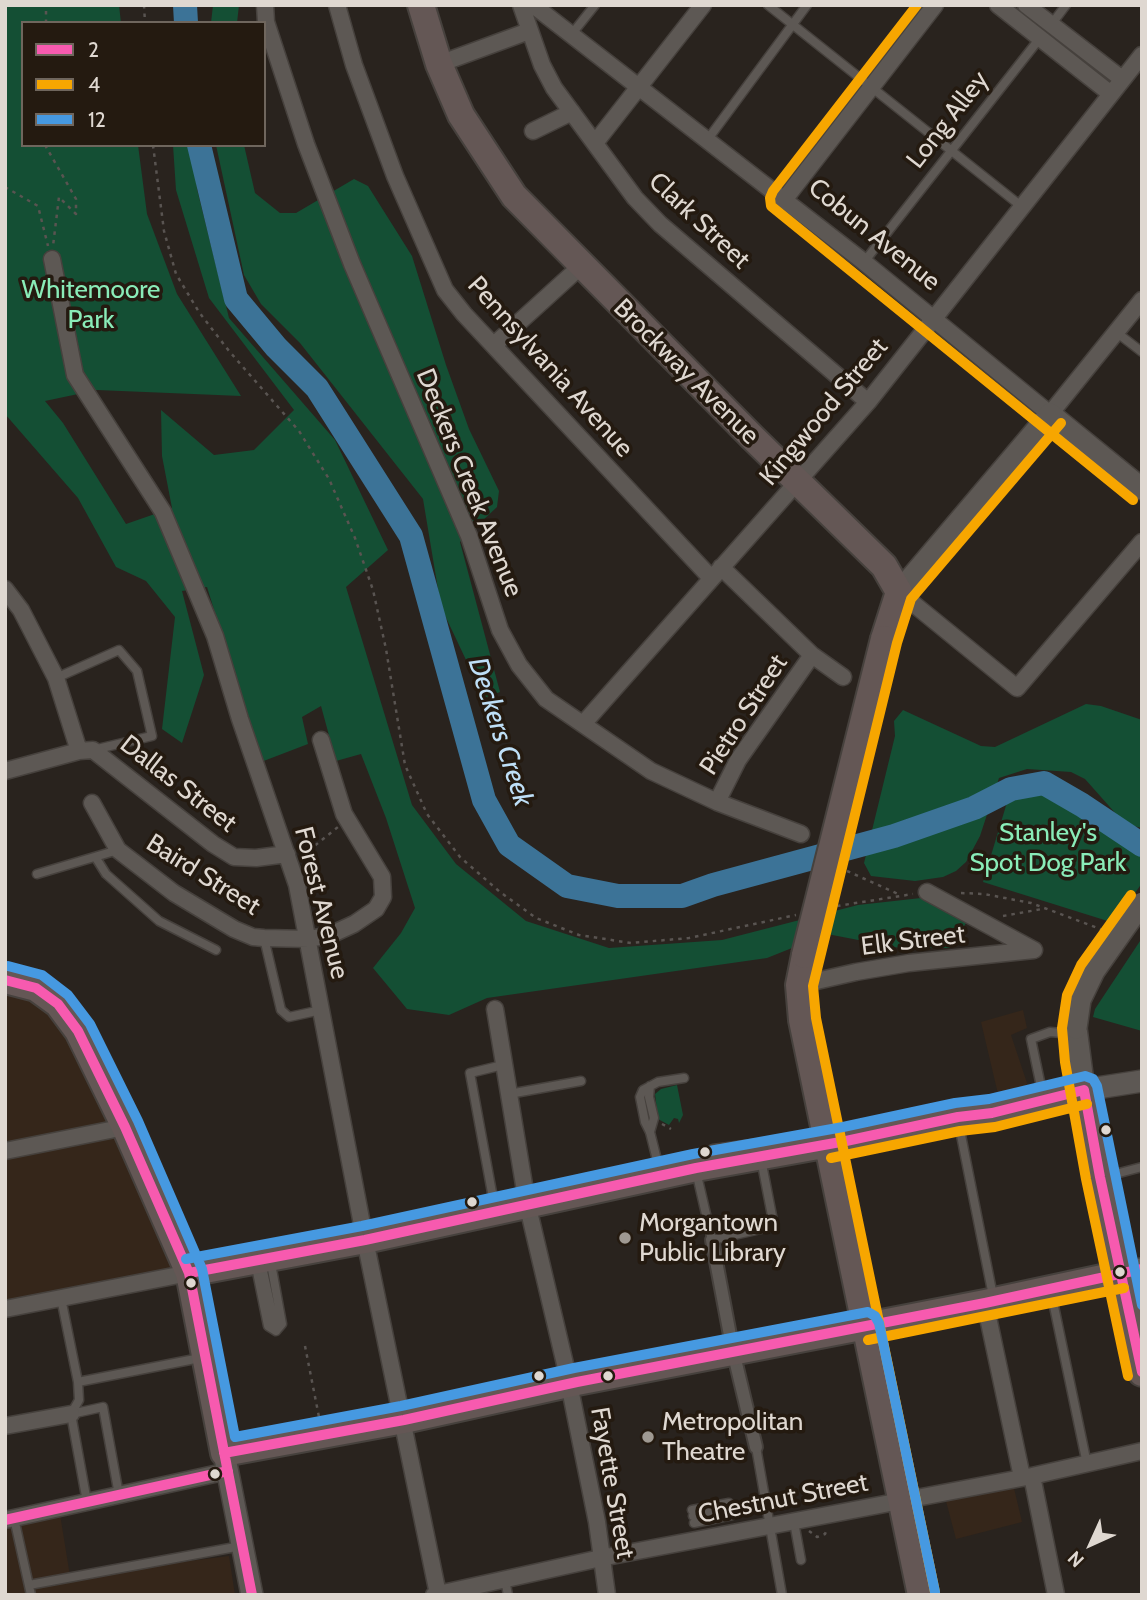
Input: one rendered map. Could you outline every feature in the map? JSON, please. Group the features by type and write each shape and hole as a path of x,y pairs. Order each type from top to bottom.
{"main road":[{"name":"Brockway Avenue","path":"421,5 439,64 461,115 514,196 797,483 884,566 899,592"},
{"path":"899,592 884,639 799,985 802,1020 921,1595"},
{"path":"5,980 36,988 58,1004 78,1031 125,1127 189,1273 226,1462 569,1384 1131,1272"},
{"path":"189,1273 365,1240 698,1167 769,1156 958,1117 992,1113 1084,1090 1100,1177 1131,1272 1141,1370"}],"street":[{"name":"Pennsylvania Avenue","path":"337,5 363,90 396,177 445,290 494,345 716,573 812,655 843,677"},
{"name":"Clark Street","path":"521,5 548,76 635,198 660,224 867,402"},
{"name":"Cobun Avenue","path":"533,5 864,262 1142,489"},
{"path":"595,143 703,5"},
{"path":"784,200 935,5"},
{"path":"998,5 1111,93"},
{"path":"1026,5 1051,24 1134,69"},
{"name":"Deckers Creek Avenue","path":"266,23 306,144 352,264 469,536 500,630 519,665 546,699 650,771 717,802 801,834"},
{"path":"439,64 529,31"},
{"name":"Kingwood Street","path":"583,724 867,402 1111,93 1134,69"},
{"path":"533,131 572,112"},
{"name":"Forest Avenue","path":"52,259 75,375 163,512 215,636 240,719 288,857 309,939 365,1240 404,1420 436,1594"},
{"path":"494,345 581,266"},
{"path":"899,592 1050,414 1142,300"},
{"name":"Brockway Avenue","path":"899,592 1017,688 1142,542"},
{"path":"5,589 21,610 56,678 86,750 5,771"},
{"name":"Pietro Street","path":"717,802 738,760 812,655"},
{"name":"Baird Street","path":"92,803 118,850 174,893 234,929 253,937 264,938 309,939 330,935 355,924 376,909 383,897 382,877 348,821 333,785 321,740"},
{"name":"Dallas Street","path":"86,750 213,845 234,857 288,857"},
{"path":"927,892 976,918"},
{"path":"1142,903 1094,971 1080,1000 1076,1031 1084,1090 1142,1081"},
{"name":"Elk Street","path":"799,985 909,963 1034,950 976,918"},
{"name":"Fayette Street","path":"495,1009 527,1203 569,1384 597,1522 607,1595"},
{"path":"5,1151 125,1127"},
{"path":"712,1240 733,1351 756,1447"},
{"path":"5,1309 189,1273"},
{"path":"990,1302 1027,1477 1056,1595"},
{"path":"5,1426 71,1413"},
{"name":"Chestnut Street","path":"436,1594 506,1587 601,1558 769,1527 801,1525 901,1500 1027,1477 1142,1451"},
{"path":"10,1519 120,1495 226,1462 251,1595"}],"lane":[{"path":"571,35 595,5"},
{"path":"768,5 1021,206"},
{"path":"708,139 807,5"},
{"name":"Long Alley","path":"864,262 1066,5"},
{"path":"1116,332 1142,352"},
{"path":"56,678 119,650 137,671 152,736 86,750"},
{"path":"37,874 118,850"},
{"path":"96,858 106,874 159,921 216,950"},
{"path":"264,938 281,1010 289,1017 321,1010"},
{"path":"1044,1100 1031,1039 1050,1032 1076,1031"},
{"path":"495,1210 470,1073 503,1065"},
{"path":"660,1175 650,1132 654,1118 649,1097 650,1086 684,1077"},
{"path":"509,1094 581,1081"},
{"path":"958,1117 990,1302"},
{"path":"698,1167 712,1240 774,1227 769,1156"},
{"path":"1100,1177 1142,1167"},
{"path":"261,1260 272,1269 282,1324 276,1331 268,1326 257,1272 261,1260"},
{"path":"1051,1289 1087,1464"},
{"path":"61,1298 78,1382 79,1400 71,1413 87,1502"},
{"path":"78,1382 205,1357"},
{"path":"71,1413 103,1407 120,1495"},
{"path":"756,1447 782,1595"},
{"path":"693,1516 731,1509"},
{"path":"10,1519 31,1595"},
{"path":"801,1525 801,1560"},
{"path":"29,1585 242,1546"}],"path":[{"path":"47,147 76,199 76,214 59,197 52,259"},
{"path":"5,187 38,205 52,259"},
{"path":"288,857 305,856 332,831 348,821"},
{"path":"849,872 901,895"},
{"path":"976,918 1045,908"},
{"path":"658,1123 671,1129"},
{"path":"305,1346 319,1417"},
{"path":"801,1525 817,1537 825,1534 827,1525"}],"shaded area":[{"path":"5,982 58,1004 189,1273 5,1309"},
{"path":"1023,1010 1027,1028 1011,1035 1028,1086 998,1094 981,1022"},
{"path":"1013,1484 1022,1522 956,1539 946,1501"},
{"path":"59,1508 70,1576 229,1556 235,1595 5,1595 5,1520"}],"green space":[{"name":"Whitemoore Park","path":"5,5 119,5 121,21 21,21 21,147 138,147 147,214 177,294 241,396 97,390 45,401 63,423 126,524 172,508 162,456 161,410 214,455 254,450 294,410 209,298 176,190 173,147 193,147 197,189 229,318 335,440 388,550 346,587 412,805 456,864 526,921 609,948 722,940 858,905 921,898 966,923 950,948 900,948 827,934 767,958 487,998 449,1015 407,1009 373,968 401,933 415,908 386,818 361,754 336,761 321,706 302,717 308,744 261,762 207,587 182,591 204,675 182,743 162,729 175,617 146,581 116,567 78,498 5,414"},
{"path":"213,5 239,5 237,21 211,21"},
{"path":"216,147 244,147 255,193 280,213 296,213 354,179 368,186 412,256 469,429 499,491 497,507 460,542 500,692 484,698 441,607 423,499 300,343 261,304 244,275"},
{"path":"1086,704 1101,706 1142,720 1142,828 1125,824 1085,779 1071,772 1027,769 999,778 980,836 966,862 956,871 943,877 915,881 871,876 864,863 895,736 894,721 903,710 981,746 995,747"},
{"name":"Stanley's Spot Dog Park","path":"1044,783 1142,849 1142,883 1114,923 983,882 1011,789"},
{"path":"1142,938 1142,1031 1093,1017 1095,1009"},
{"path":"677,1085 683,1115 679,1123 678,1119 674,1118 669,1125 658,1119 655,1094 661,1089"}],"waterway":[{"name":"Deckers Creek","path":"185,5 186,21"},
{"name":"Deckers Creek","path":"199,147 236,299 276,347 317,388 411,536 484,800 509,845 567,886 618,896 682,896 713,885 894,836 974,808 1011,789 1044,783 1142,845"}],"transit line":[{"name":"4","path":"917,5 773,191 771,206 1133,500"},
{"name":"4","path":"935,1592 816,1018 813,986 897,643 911,599 1061,423"},
{"name":"4","path":"1128,1376 1086,1179 1065,1062 1062,1028 1067,995 1081,965 1131,895"},
{"name":"12","path":"8,966 42,975 68,995 90,1024 138,1121 202,1269 235,1437 868,1312 875,1316 879,1323 935,1592"},
{"name":"2","path":"5,980 36,988 58,1004 78,1031 125,1127 189,1273 252,1595"},
{"name":"12","path":"186,1259 362,1226 693,1154 843,1127 955,1103 989,1099 1085,1076 1093,1079 1097,1086 1142,1305"},
{"name":"2","path":"189,1273 365,1240 696,1168 846,1141 958,1117 992,1113 1084,1090 1142,1372"},
{"name":"4","path":"831,1158 960,1131 995,1127 1087,1104"},
{"name":"2","path":"224,1453 404,1420 577,1382 985,1303 1142,1269"},
{"name":"4","path":"868,1340 1124,1288"},
{"name":"2","path":"5,1520 228,1471"}],"place":[{"name":"Morgantown Public Library","path":"625,1238"},
{"name":"Metropolitan Theatre","path":"648,1437"}]}
